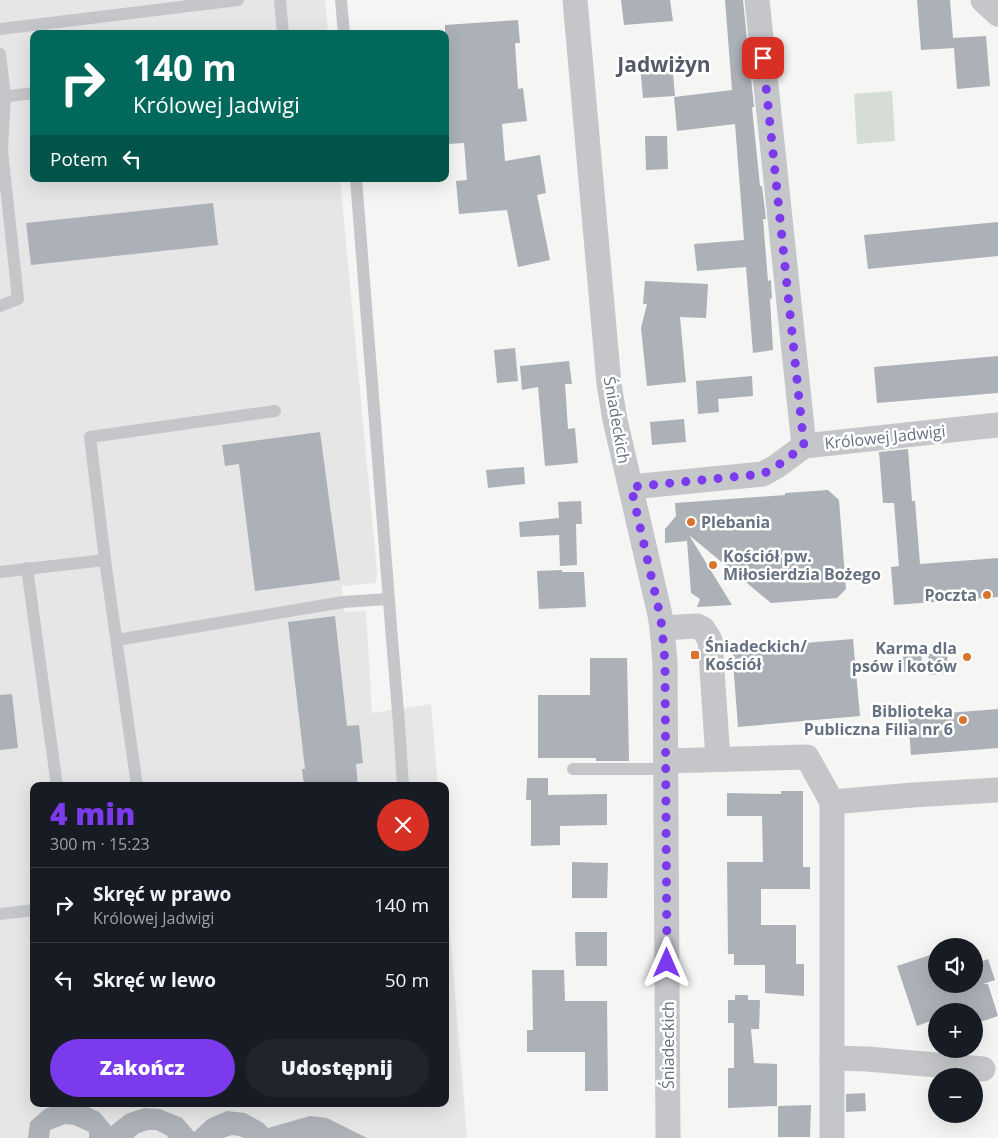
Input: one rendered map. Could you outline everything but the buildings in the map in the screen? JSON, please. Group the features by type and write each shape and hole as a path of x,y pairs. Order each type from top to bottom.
{"street":[{"name":"Śniadeckich","path":"575,0 609,384 615,420 662,628 665,662 668,1138"},
{"path":"757,0 804,446"},
{"path":"983,0 998,14"},
{"name":"Królowej Jadwigi","path":"631,487 763,474 804,446 998,425"},
{"path":"662,628 698,626 703,629 710,640 718,759"},
{"path":"666,765 718,759 807,757 832,802 832,1138"},
{"path":"832,802 998,790"},
{"path":"832,1058 960,1068"}],"lane":[{"path":"0,29 238,0"},
{"path":"280,0 283,30"},
{"path":"341,0 344,30"},
{"path":"0,54 2,150 18,299 0,306"},
{"path":"2,97 30,94"},
{"path":"356,182 403,782"},
{"path":"137,782 105,560 90,437 275,411"},
{"path":"0,572 105,560"},
{"path":"27,568 56,782"},
{"path":"117,640 343,602 389,599"},
{"path":"574,769 666,765"},
{"path":"0,914 30,910"}],"shaded area":[{"path":"0,0 325,0 328,30 30,30 30,182 340,182 377,571 376,583 342,586 343,602 345,612 366,611 372,713 431,704 438,782 30,782 30,1107 449,1107 449,921 467,1138 0,1138"},
{"path":"892,91 895,141 857,144 854,94"}],"place":[{"name":"Plebania","path":"691,522"},
{"name":"Kościół pw. Miłosierdzia Bożego","path":"713,565"},
{"name":"Poczta","path":"987,595"},
{"name":"Śniadeckich/ Kościół","path":"695,655"},
{"name":"Karma dla psów i kotów","path":"967,657"},
{"name":"Biblioteka Publiczna Filia nr 6","path":"963,720"}],"district":[{"name":"Jadwiżyn","path":"664,65"}],"route":[{"path":"667,963 665,662 660,615 631,487 763,474 804,446 763,58"}]}
